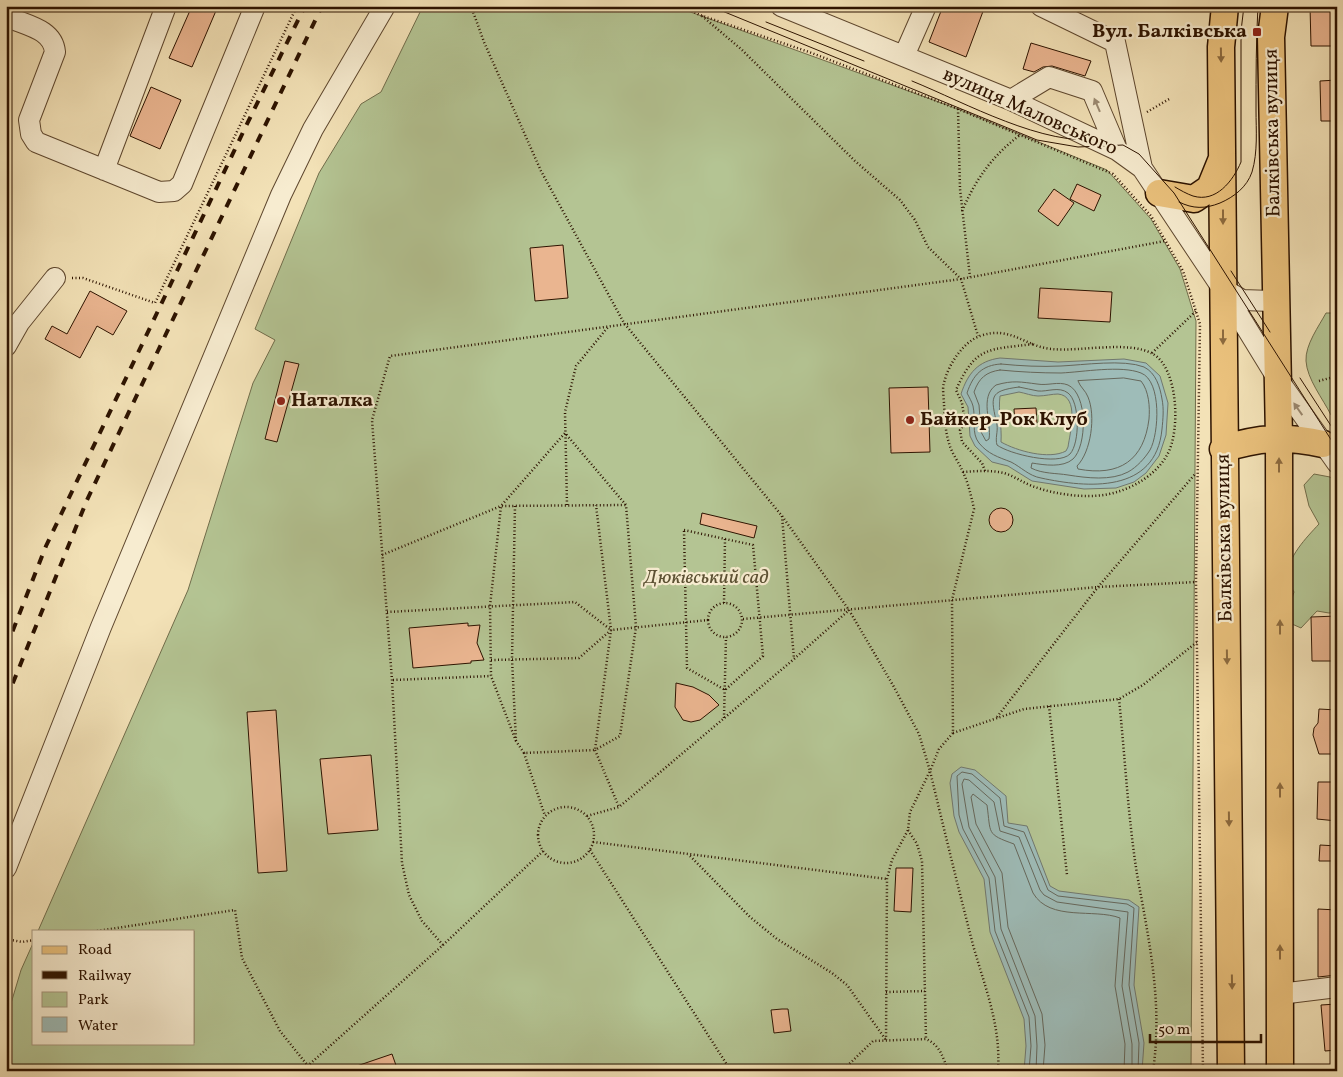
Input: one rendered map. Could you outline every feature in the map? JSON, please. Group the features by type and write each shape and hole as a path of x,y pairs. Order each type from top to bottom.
{"main road":[{"name":"Балківська вулиця","path":"1225,6 1221,47 1223,156 1222,288 1232,1017 1231,1071"},
{"name":"Балківська вулиця","path":"1275,6 1271,37 1275,301 1280,437 1280,1071"},
{"path":"1159,194 1194,199 1210,188 1223,156"},
{"path":"1223,449 1253,441 1280,437 1330,453"}],"street":[{"path":"6,6 10,18 50,36 54,42 55,52 28,120 31,134 36,142 158,192 174,190 182,184 255,6"},
{"path":"104,170 166,6"},
{"path":"6,868 102,628 282,195 313,130 385,6"},
{"name":"вулиця Маловського","path":"781,6 1011,100 1116,150 1142,168 1222,288 1279,381 1330,453"},
{"path":"904,56 926,6"},
{"path":"1040,6 1116,42 1142,168"},
{"path":"1011,100 1049,77 1092,91 1116,150"},
{"path":"6,346 19,323 55,278"},
{"path":"1222,288 1242,300 1275,301"},
{"path":"1280,994 1337,987"}],"path":[{"path":"471,6 484,42 541,171 624,324 782,516 849,610 894,686 918,734 930,771 974,946 995,1016 998,1036 998,1071"},
{"path":"682,6 700,15 843,65 958,109 1113,174 1151,216 1183,271 1200,324 1196,582 1203,1071"},
{"path":"700,15 741,49 855,161 900,200 915,220 928,247 961,279 978,336"},
{"path":"958,109 962,212 970,277"},
{"path":"962,212 972,188 984,169 1000,150 1020,135"},
{"path":"443,945 422,921 409,895 402,863 392,680 372,420 390,356 961,279 1165,241"},
{"path":"1152,353 1196,311"},
{"path":"567,505 565,412 576,366 608,326"},
{"path":"953,733 952,600 974,509 963,472 949,444 945,422 944,384 962,348 978,336 994,333 1016,335 1033,344 1050,349 1119,348 1152,353 1162,361 1169,373 1174,407 1169,453 1150,475 1117,492 1096,496 1055,492 1032,486 1004,473 985,471 963,472"},
{"path":"985,471 982,463 962,442 960,430 965,423 962,403 956,390 966,368 986,350 1033,344"},
{"path":"1319,381 1337,376"},
{"path":"965,423 1013,420"},
{"path":"524,753 595,750 620,736 636,627 626,505 565,433"},
{"path":"545,816 524,753 516,741 491,676 490,606 501,506 565,433"},
{"path":"997,717 1098,587 1197,472"},
{"path":"596,505 611,630 595,750 619,807"},
{"path":"382,555 501,506 626,505"},
{"path":"515,506 512,660 516,741"},
{"path":"782,516 792,615 794,659"},
{"path":"684,530 752,544 762,656 725,690 687,668 684,530"},
{"path":"724,603 725,539"},
{"path":"743,619 1098,587 1196,582"},
{"path":"387,612 575,602 611,630"},
{"path":"708,620 714,607 724,603 734,605 743,619"},
{"path":"587,816 619,807 849,610"},
{"path":"708,620 716,634 726,637 736,633 743,619"},
{"path":"491,660 579,658 611,630 708,620"},
{"path":"724,719 726,637"},
{"path":"886,1040 887,879 894,855 908,830 910,812 939,749 953,733 1024,709 1119,700 1143,685 1197,642"},
{"path":"392,680 491,676"},
{"path":"1119,700 1137,873 1156,980 1156,1046 1153,1071"},
{"path":"1049,706 1067,875"},
{"path":"562,807 571,807 587,816 594,833 590,850 575,861 566,863 557,861 543,851 538,833 545,816 562,807"},
{"path":"908,830 917,844 922,861 926,1038"},
{"path":"593,842 887,879"},
{"path":"590,850 732,1071"},
{"path":"302,1071 443,945 543,851"},
{"path":"689,855 750,917 777,938 832,973 847,985 886,1040"},
{"path":"104,930 235,910 242,958 280,1031 312,1071"},
{"path":"6,939 22,942 32,940"},
{"path":"886,992 925,992"},
{"path":"842,1071 873,1041 926,1038 934,1042 939,1048 948,1071"}],"green space":[{"name":"Дюківський сад","path":"423,6 674,6 958,109 1107,170 1151,219 1180,269 1196,321 1191,1071 6,1071 6,1020 21,970 32,945 32,1044 195,1044 195,930 38,930 188,590 253,383 275,340 255,329 319,173 361,104 381,92"},
{"path":"1326,313 1337,313 1337,413 1331,415 1312,382 1306,361 1310,342"},
{"path":"1314,474 1330,477 1337,482 1337,612 1317,611 1301,628 1292,624 1288,611 1294,592 1289,581 1288,570 1298,548 1319,524 1309,506 1304,485"}],"water":[{"path":"1000,358 1058,362 1124,359 1146,363 1160,376 1168,403 1166,435 1159,456 1146,473 1134,482 1116,488 1084,489 1032,481 1008,466 992,462 975,446 970,436 968,407 961,394 967,380 975,369","holes":["1019,392 1033,396 1058,394 1065,396 1069,401 1072,425 1066,451 1051,455 1033,453 1001,442 1000,396"]},
{"path":"961,767 975,770 1006,796 1008,823 1027,826 1050,886 1059,891 1129,900 1139,907 1134,985 1144,1043 1142,1071 1024,1071 1026,1046 1024,1019 990,932 984,879 959,832 954,816 950,783 952,774"}],"building":[{"path":"192,6 218,6 192,67 169,58"},
{"path":"943,6 985,6 966,57 929,42"},
{"path":"1310,6 1337,6 1337,46 1311,46"},
{"path":"1031,43 1091,61 1085,76 1052,66 1043,67 1034,72 1023,69"},
{"path":"1337,80 1337,121 1321,121 1320,81"},
{"path":"151,87 181,100 160,149 130,136"},
{"path":"1077,184 1101,195 1094,211 1070,199"},
{"path":"1054,189 1074,203 1058,226 1038,211"},
{"path":"563,245 568,298 535,301 530,248"},
{"path":"1040,288 1112,292 1110,322 1038,318"},
{"path":"90,291 127,311 113,335 97,326 80,358 45,339 52,326 67,334"},
{"name":"Наталка","path":"285,361 299,364 277,442 265,439"},
{"name":"Байкер-Рок Клуб","path":"928,387 930,452 891,453 889,388"},
{"path":"1036,408 1037,423 1015,425 1014,409"},
{"path":"1001,508 1006,509 1012,515 1012,525 1006,531 1001,532 996,531 990,525 989,520 990,515 996,509"},
{"path":"702,513 757,526 754,538 700,524"},
{"path":"1337,616 1336,661 1312,661 1311,617"},
{"path":"468,623 468,626 480,625 477,643 484,660 471,661 471,663 413,668 409,628"},
{"path":"676,683 693,687 709,695 719,705 700,720 691,722 683,720 675,707"},
{"path":"1319,709 1337,710 1337,754 1319,754 1313,735 1314,728 1318,723"},
{"path":"276,710 287,871 258,873 247,712"},
{"path":"371,755 378,830 328,834 320,759"},
{"path":"1318,782 1337,782 1337,821 1317,819"},
{"path":"1320,845 1337,846 1337,861 1319,861"},
{"path":"896,868 913,868 911,912 894,911"},
{"path":"1318,909 1337,910 1337,975 1318,977"},
{"path":"1337,1004 1337,1050 1325,1051 1321,1005"},
{"path":"788,1009 791,1031 774,1033 771,1010"},
{"path":"392,1054 398,1071 348,1071 348,1069"}],"tram line":[{"path":"710,6 1037,140 1078,147 1123,145 1139,154 1174,193 1337,449"},
{"path":"1175,187 1193,196 1209,196 1223,189 1241,162 1241,31 1244,6"},
{"path":"1179,202 1199,207 1220,203 1239,191 1250,177 1255,157 1256,141 1258,6"},
{"path":"766,22 864,61"},
{"path":"912,81 1030,130 1079,140 1101,139"},
{"path":"1231,271 1270,332"},
{"path":"1300,378 1337,435"}],"railway":[{"path":"6,648 46,546 305,6"},
{"path":"6,700 87,500 322,6"}],"place":[{"name":"Вул. Балківська","path":"1257,32"},
{"name":"Наталка","path":"281,401"},
{"name":"Байкер-Рок Клуб","path":"910,420"}]}
